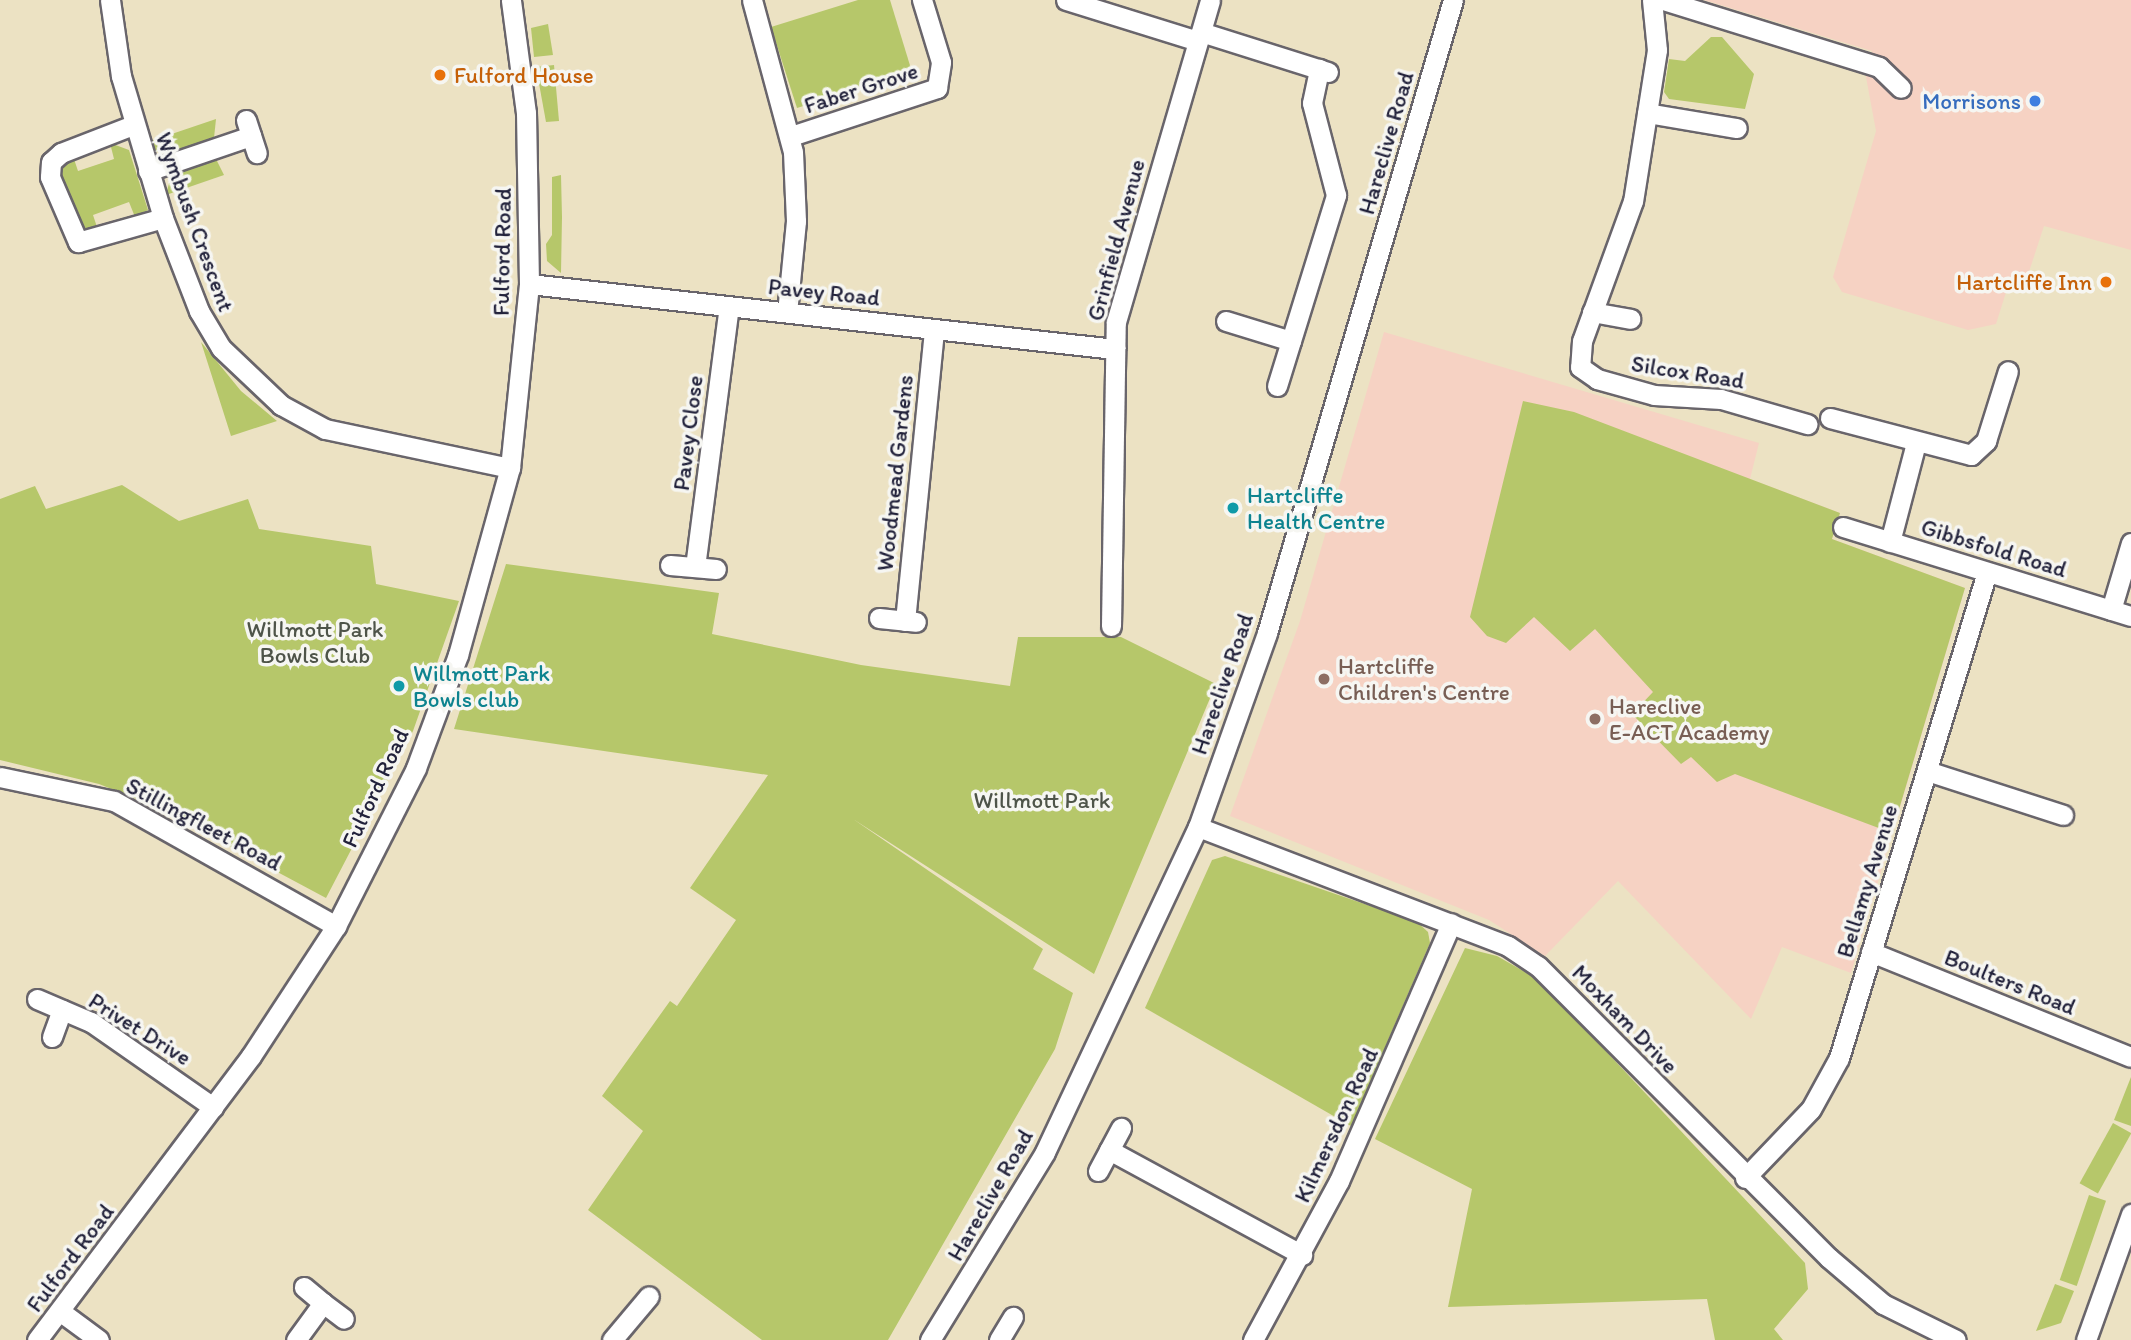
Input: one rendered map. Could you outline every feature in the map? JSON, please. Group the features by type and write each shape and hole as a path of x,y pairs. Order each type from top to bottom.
{"street":[{"name":"Wymbush Crescent","path":"110,0 134,125 163,218 211,333 282,405 364,441 510,468"},
{"name":"Fulford Road","path":"37,1340 61,1312 213,1107 336,926 415,768 481,587 510,468 528,284 526,113 512,0"},
{"name":"Faber Grove","path":"791,136 937,88 941,62 922,0"},
{"path":"1066,0 1324,70 1312,103 1336,195 1277,386"},
{"name":"Grinfield Avenue","path":"1111,626 1115,349 1122,298 1210,0"},
{"name":"Hareclive Road","path":"930,1340 1045,1152 1198,827 1271,620 1453,0"},
{"name":"Silcox Road","path":"1651,0 1657,41 1631,206 1592,312 1579,357 1591,377 1654,395 1726,400 1807,424"},
{"path":"1663,0 1879,67 1901,88"},
{"path":"759,2 791,136 796,207 787,312"},
{"path":"1647,113 1737,128"},
{"path":"134,125 61,153 51,162 50,177 78,242 163,218"},
{"path":"148,171 251,136"},
{"name":"Pavey Road","path":"528,284 1115,349"},
{"name":"Pavey Close","path":"695,567 729,306"},
{"name":"Silcox Road","path":"1592,312 1630,319"},
{"path":"1226,321 1291,341"},
{"name":"Woodmead Gardens","path":"879,618 911,622 934,329"},
{"path":"1830,418 1962,456 1980,450 2008,371"},
{"path":"1891,542 1916,443"},
{"name":"Gibbsfold Road","path":"1843,527 2131,616"},
{"path":"2111,610 2131,543"},
{"path":"670,565 716,569"},
{"name":"Bellamy Avenue","path":"1745,1178 1825,1088 1871,952 1987,572"},
{"path":"1927,771 2063,815"},
{"name":"Stillingfleet Road","path":"0,777 114,802 336,926"},
{"name":"Moxham Drive","path":"1198,827 1451,923 1538,966 1745,1178 1867,1292 1956,1340"},
{"name":"Kilmersdon Road","path":"1253,1340 1302,1255 1451,923"},
{"name":"Boulters Road","path":"1871,952 2131,1057"},
{"name":"Privet Drive","path":"37,999 126,1044 213,1107"},
{"path":"52,1037 62,1010"},
{"path":"1098,1171 1121,1128"},
{"path":"1109,1150 1302,1255"},
{"path":"2086,1340 2131,1214"},
{"path":"304,1287 344,1319"},
{"path":"612,1340 649,1296"},
{"path":"296,1340 323,1303"},
{"path":"61,1312 99,1340"},
{"path":"1000,1340 1013,1317"}],"shaded area":[{"path":"1704,0 2131,0 2131,250 2044,226 2023,290 2008,286 1996,324 1968,330 1842,292 1833,277 1876,131 1866,77 1872,51"},
{"name":"Hareclive E-ACT Academy","path":"1384,332 1759,443 1750,479 1840,513 1832,539 1965,588 1851,973 1782,947 1751,1019 1618,881 1545,956 1489,920 1230,816 1300,621"}],"green space":[{"path":"858,0 890,0 912,72 797,108 771,27"},
{"path":"548,24 553,55 534,57 531,28"},
{"path":"1711,37 1722,37 1754,74 1745,109 1669,99 1664,92 1669,59 1685,61"},
{"path":"554,65 559,121 546,122 536,67"},
{"path":"216,119 214,138 171,154 156,151 151,141"},
{"path":"110,143 129,150 148,210 135,217 129,202 93,215 98,230 85,230 76,221 59,167 73,156 78,171 114,159"},
{"path":"215,157 224,175 166,195 172,172"},
{"path":"561,175 561,273 547,261 546,244 552,235 552,177"},
{"path":"201,342 241,391 277,421 231,436"},
{"path":"1523,401 1574,412 1840,513 1832,539 1965,588 1892,833 1735,774 1717,782 1691,757 1681,764 1632,714 1653,692 1595,629 1570,651 1534,617 1506,643 1487,636 1470,617"},
{"name":"Willmott Park Bowls Club","path":"122,485 179,521 248,499 259,529 371,546 376,584 459,601 413,731 326,898 154,806 99,784 0,760 0,499 35,486 46,509"},
{"name":"Willmott Park","path":"506,564 719,593 712,634 861,665 1010,686 1018,637 1121,637 1216,684 1094,974 853,819 1043,949 1033,969 1073,993 1055,1049 888,1340 762,1340 588,1210 643,1131 602,1096 670,1001 677,1006 736,920 690,888 768,775 454,729"},
{"path":"1225,856 1417,922 1428,932 1430,943 1351,1126 1145,1008 1212,860"},
{"path":"1465,948 1497,956 1539,980 1805,1263 1808,1289 1774,1329 1783,1340 1715,1340 1707,1299 1448,1307 1472,1189 1375,1139"},
{"path":"2131,1077 2131,1126 2114,1120"},
{"path":"2113,1123 2131,1134 2098,1194 2080,1183"},
{"path":"2089,1195 2106,1201 2077,1286 2060,1280"},
{"path":"2055,1284 2074,1291 2061,1323 2036,1331"}],"place":[{"name":"Fulford House","path":"440,75"},
{"name":"Morrisons","path":"2035,101"},
{"name":"Hartcliffe Inn","path":"2106,282"},
{"name":"Hartcliffe Health Centre","path":"1233,508"},
{"name":"Hartcliffe Children's Centre","path":"1324,679"},
{"name":"Willmott Park Bowls club","path":"399,686"},
{"name":"Hareclive E-ACT Academy","path":"1595,719"}]}
